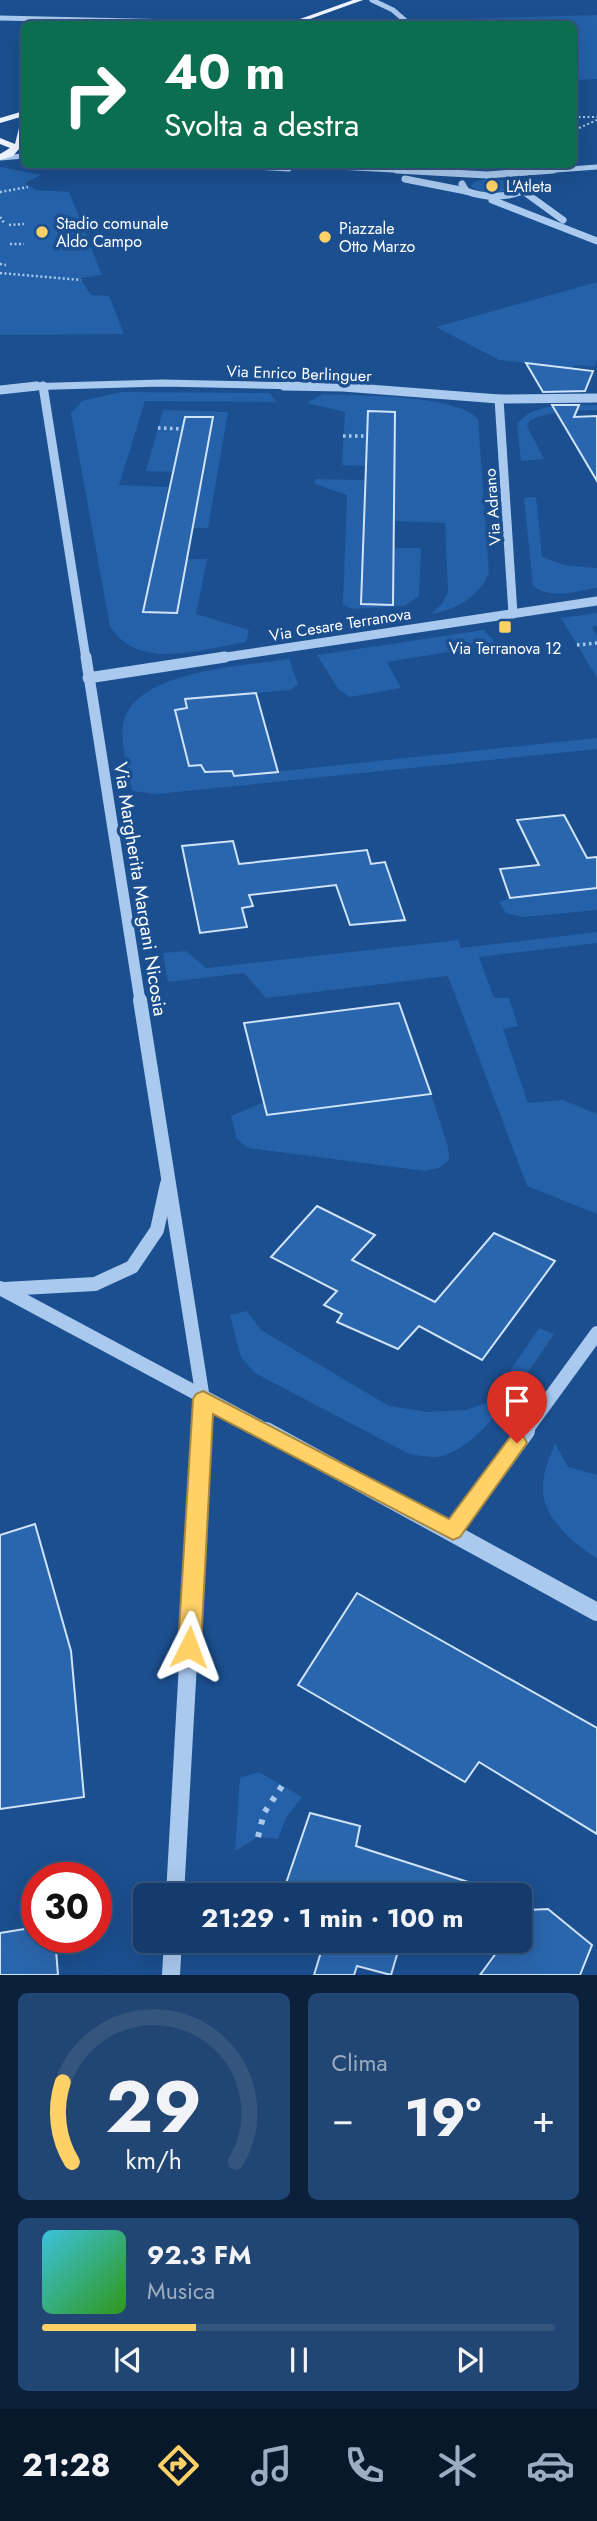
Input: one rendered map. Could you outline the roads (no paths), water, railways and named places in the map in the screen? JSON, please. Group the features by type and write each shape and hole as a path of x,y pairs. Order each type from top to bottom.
{"main road":[{"path":"299,21 360,0"},
{"path":"0,121 21,114"},
{"path":"0,141 17,148"},
{"path":"0,158 17,148"}],"street":[{"path":"372,0 393,10 406,21"},
{"path":"0,18 132,21"},
{"path":"0,158 21,156"},
{"path":"577,167 597,167"},
{"path":"264,168 372,175 442,184 538,216 597,241"},
{"path":"357,168 487,175 522,181"},
{"path":"466,191 462,188 463,182 514,168 526,188 523,191"},
{"path":"475,194 503,196 523,191"},
{"path":"523,191 531,199 597,241"},
{"name":"Via Enrico Berlinguer","path":"0,390 43,385 162,383 343,387 499,399 597,398"},
{"name":"Via Margherita Margani Nicosia","path":"43,385 203,1399 176,1883"},
{"name":"Via Adrano","path":"499,399 513,614"},
{"name":"Via Cesare Terranova","path":"88,678 597,601"},
{"path":"1,1289 95,1283 132,1267 157,1230 168,1177"},
{"path":"1,1289 453,1531 597,1612"},
{"path":"453,1531 597,1333"},
{"path":"171,1975 172,1953"}],"place":[{"name":"L'Atleta","path":"492,186"},
{"name":"Stadio comunale Aldo Campo","path":"42,232"},
{"name":"Piazzale Otto Marzo","path":"325,237"},
{"name":"Via Terranova 12","path":"505,627"}]}
